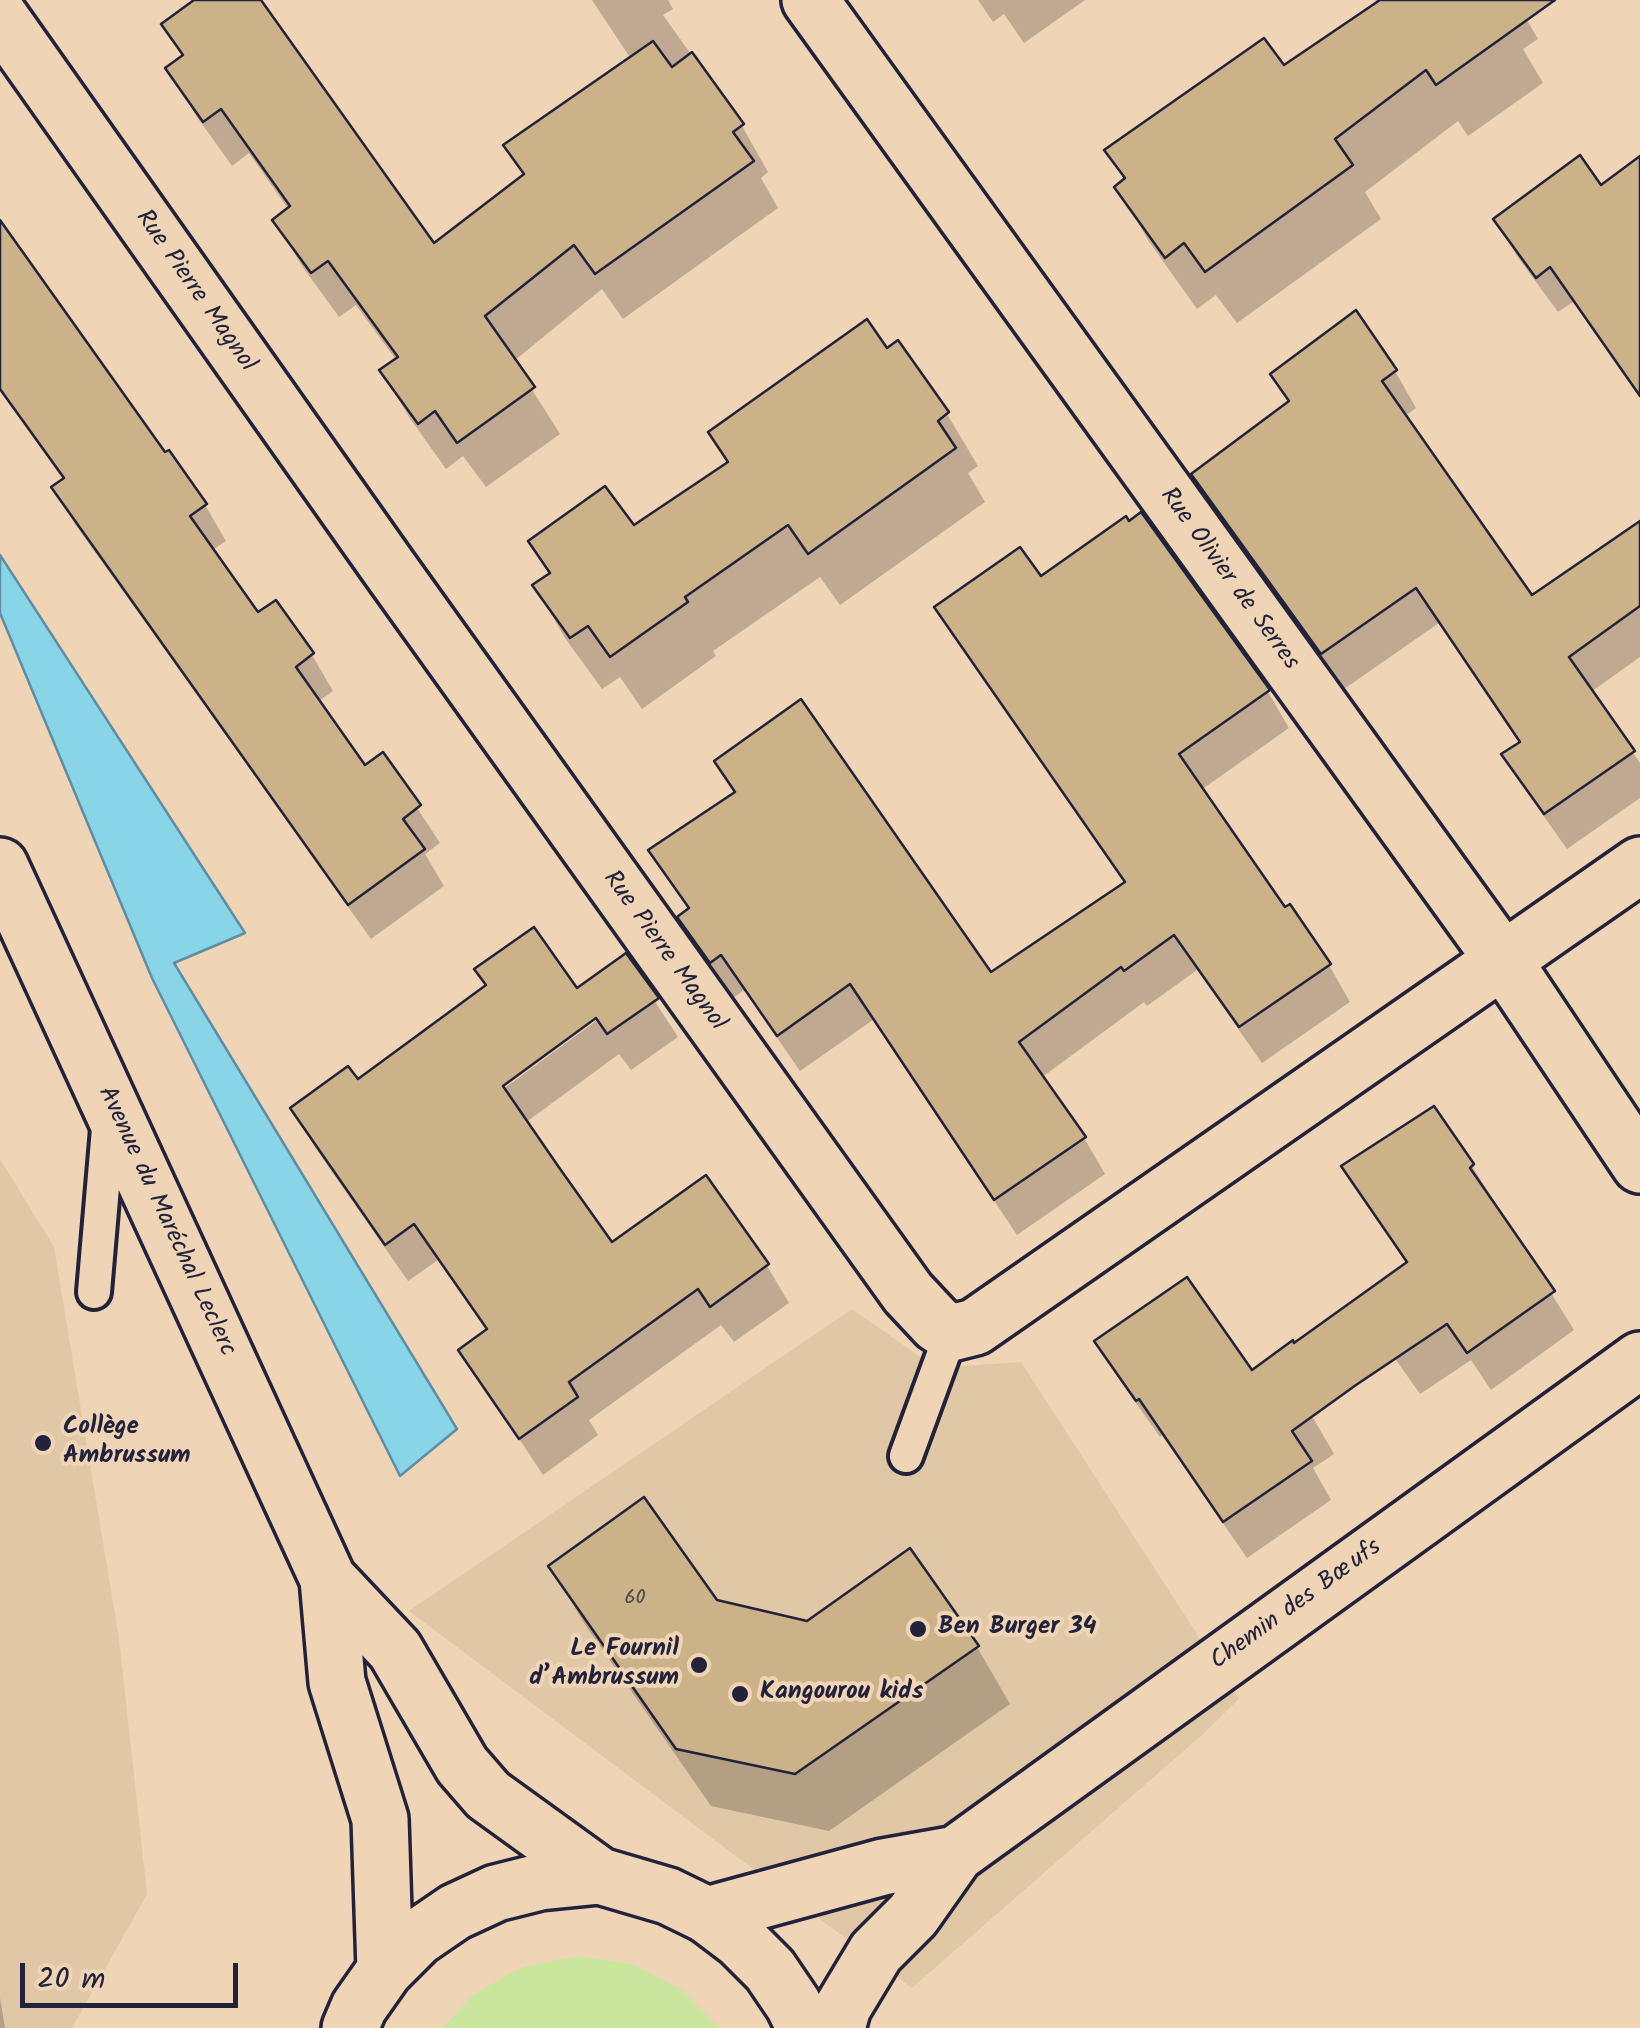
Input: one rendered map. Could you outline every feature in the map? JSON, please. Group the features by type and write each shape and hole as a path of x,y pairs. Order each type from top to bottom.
{"street":[{"name":"Rue Olivier de Serres","path":"810,0 1503,960 1640,1165"},
{"name":"Rue Pierre Magnol","path":"0,17 908,1293 951,1333"},
{"path":"951,1333 975,1327 1640,864"},
{"name":"Avenue du Maréchal Leclerc","path":"0,866 328,1578 395,1650 462,1765 488,1796 600,1876"},
{"name":"Chemin des Bœufs","path":"837,2028 843,2007 876,1952 913,1915 956,1854 1640,1360"},
{"name":"Avenue du Maréchal Leclerc","path":"328,1578 337,1682 380,1819 385,1970"},
{"name":"Chemin des Bœufs","path":"707,1915 883,1867 956,1854"},
{"path":"350,2028 359,2007 385,1970 417,1938 454,1912 496,1893 540,1882 600,1876 668,1896 707,1915 770,1970 804,2028"}],"lane":[{"path":"94,1292 110,1102"},
{"path":"906,1456 951,1333"}],"shaded area":[{"name":"Collège Ambrussum","path":"0,1159 54,1247 119,1639 147,1894 72,2028 0,2028"},
{"path":"852,1309 936,1368 1021,1362 1239,1699 912,1988 409,1611"}],"green space":[{"path":"578,1956 632,1964 682,1990 719,2028 443,2028 474,1994 523,1967"}],"water":[{"path":"0,555 245,933 174,963 457,1429 400,1476 152,978 0,613"}],"building":[{"path":"194,0 261,0 434,243 524,174 503,145 653,41 672,67 692,52 744,124 733,132 754,161 595,274 574,245 485,316 535,387 457,443 435,411 418,424 379,370 398,357 328,261 311,273 272,220 290,206 221,109 203,122 165,68 183,55 161,24"},
{"path":"1380,0 1555,0 1436,85 1426,70 1335,139 1353,165 1205,272 1184,243 1165,258 1114,187 1125,178 1104,150 1264,38 1284,65"},
{"path":"1580,155 1601,185 1640,156 1640,396 1550,267 1536,278 1493,219"},
{"path":"0,220 165,452 169,450 207,504 190,516 258,612 276,600 314,653 296,667 365,765 383,752 421,805 403,819 425,849 348,905 51,487 64,478 0,389"},
{"path":"1356,310 1397,370 1382,381 1532,595 1640,521 1640,606 1569,657 1635,751 1544,814 1501,754 1520,742 1416,588 1321,654 1191,474 1289,401 1270,374"},
{"path":"867,319 887,348 898,340 949,412 938,421 956,448 808,554 788,525 685,597 688,602 610,657 588,626 570,638 532,585 550,573 528,541 605,486 634,525 728,462 708,432"},
{"path":"1141,512 1270,690 1179,754 1285,907 1290,904 1331,964 1239,1027 1174,935 1124,971 1121,967 1019,1042 1086,1137 994,1200 850,984 777,1036 721,955 710,963 677,917 689,908 648,850 735,792 714,761 801,699 991,972 1125,882 934,607 1020,547 1041,576 1126,516 1129,521"},
{"path":"534,927 577,988 626,953 659,998 607,1034 596,1018 503,1086 558,1166 612,1242 706,1175 769,1264 710,1307 698,1289 569,1382 578,1397 519,1439 458,1350 487,1329 414,1224 385,1245 290,1108 348,1066 358,1079 486,985 474,969"},
{"path":"1434,1106 1474,1164 1470,1168 1555,1291 1467,1353 1447,1324 1356,1385 1292,1431 1312,1461 1223,1522 1094,1341 1187,1277 1252,1370 1293,1340 1294,1343 1407,1262 1341,1166"},
{"path":"644,1497 717,1600 807,1621 910,1548 979,1646 795,1774 676,1749 548,1566"}],"place":[{"name":"Collège Ambrussum","path":"43,1443"},
{"name":"Ben Burger 34","path":"918,1629"},
{"name":"Le Fournil d’Ambrussum","path":"699,1665"},
{"name":"Kangourou kids","path":"740,1694"}]}
